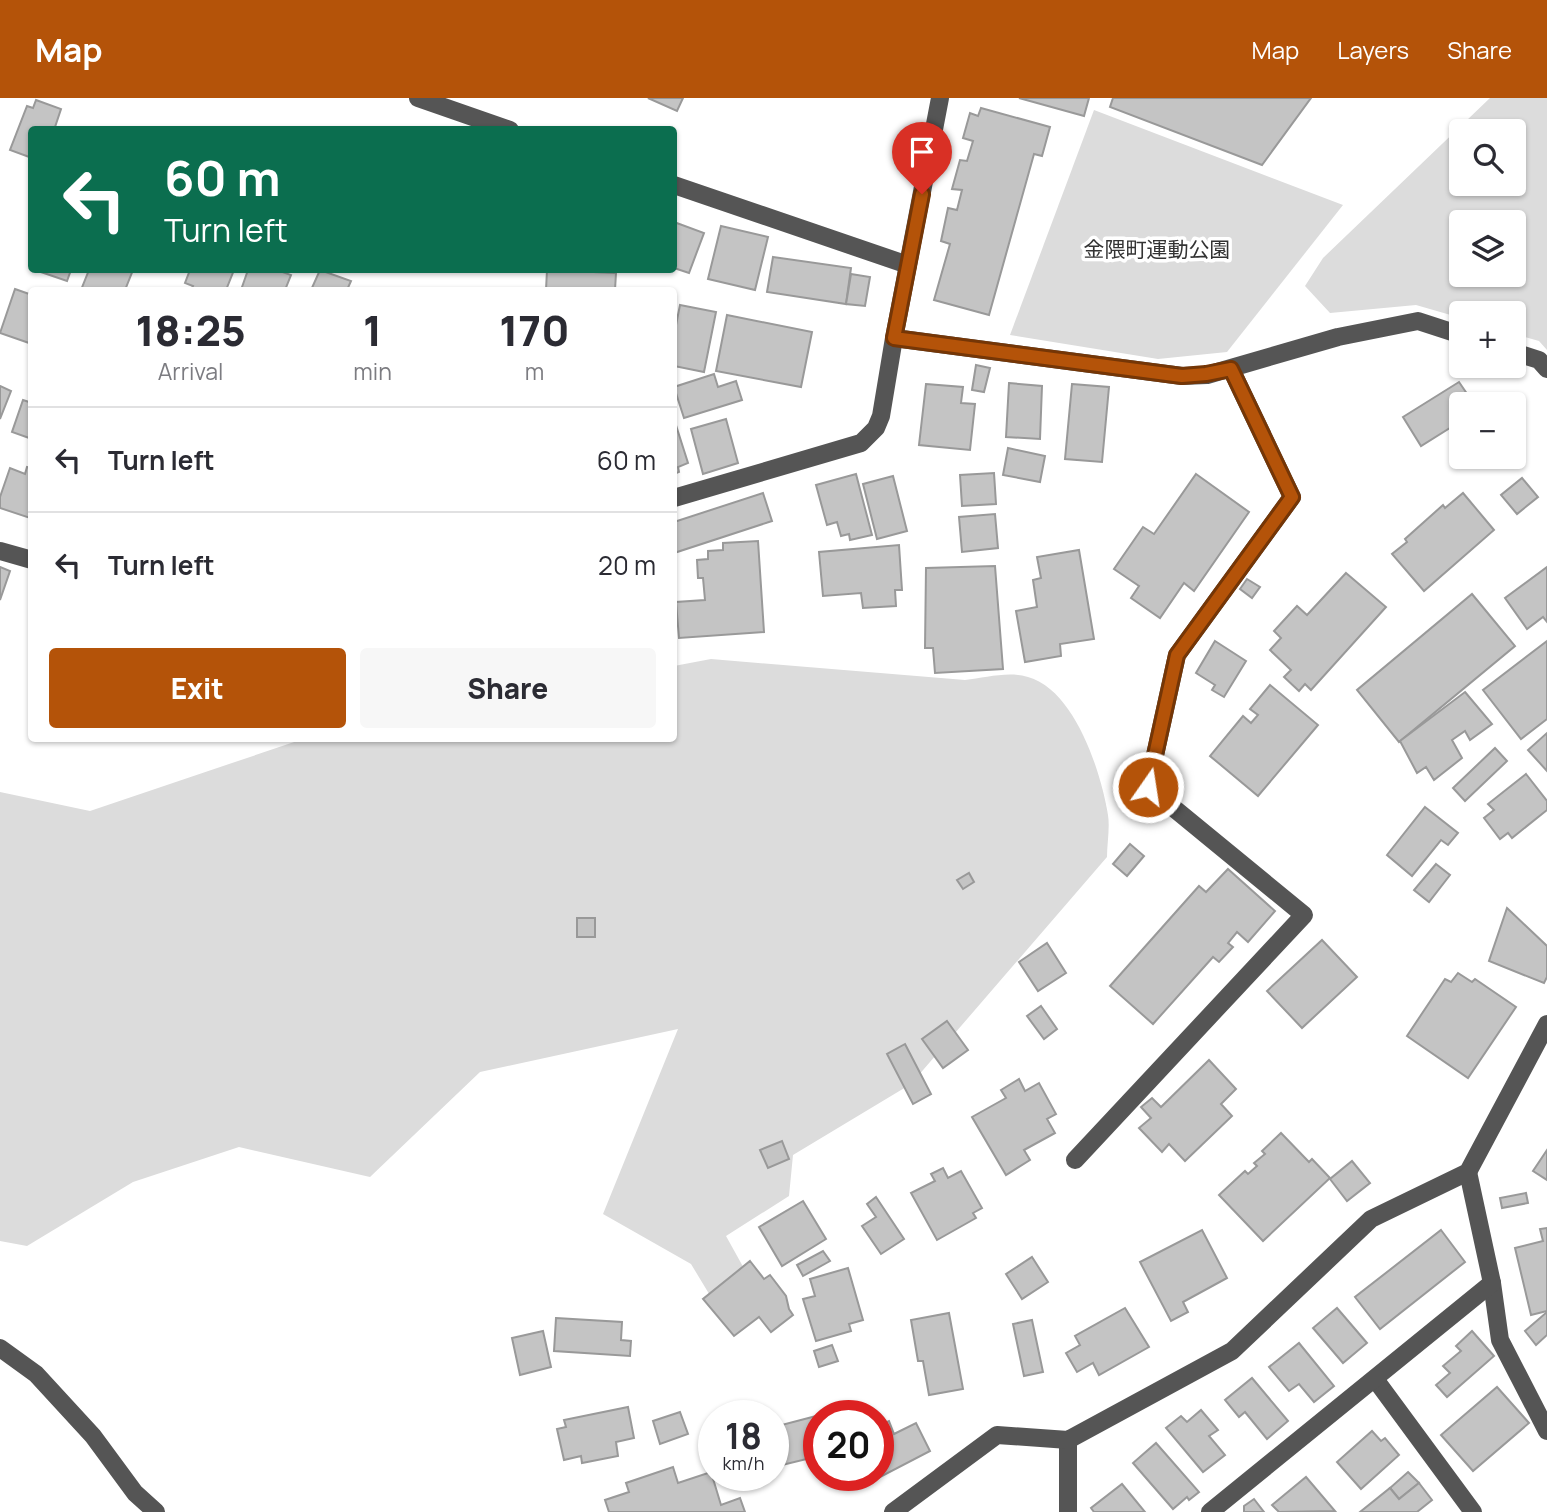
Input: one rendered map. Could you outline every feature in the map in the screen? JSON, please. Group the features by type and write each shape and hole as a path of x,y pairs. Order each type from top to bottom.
{"street":[{"path":"418,98 498,126"},
{"path":"677,497 861,443 876,428 881,416 940,98"},
{"path":"677,186 908,265"},
{"path":"894,338 1182,376 1231,369 1338,337 1418,321 1449,331"},
{"path":"1526,356 1539,360 1547,369"},
{"path":"1075,1160 1304,915 1148,787 1177,655 1292,497 1231,369"},
{"path":"0,551 28,559"},
{"path":"893,1512 997,1435 1068,1440 1232,1351 1371,1219 1468,1172 1547,1024"},
{"path":"1468,1172 1492,1283 1500,1340 1547,1431"},
{"path":"1210,1512 1492,1283"},
{"path":"0,1348 36,1374 93,1436 135,1493 156,1512"},
{"path":"1375,1379 1473,1512"},
{"path":"1068,1440 1068,1512"}],"green space":[{"path":"1490,98 1547,98 1547,350 1539,341 1526,337 1526,301 1449,301 1449,315 1416,305 1330,313 1305,286 1323,258 1449,137 1449,196 1526,196 1526,119 1468,119"},
{"name":"金隈町運動公園","path":"1094,110 1343,205 1227,352 1158,359 1010,335"},
{"path":"711,659 965,680 1005,675 1028,677 1045,685 1072,715 1092,756 1109,820 1107,857 911,1084 793,1155 789,1196 726,1236 766,1308 717,1307 691,1264 603,1214 678,1029 480,1072 370,1177 239,1147 133,1182 27,1246 0,1241 0,792 90,811 294,742 677,742 677,665"}],"building":[{"path":"648,98 683,98 677,111"},
{"path":"1019,98 1089,98 1084,116"},
{"path":"1113,98 1311,98 1262,165 1110,107"},
{"path":"36,100 61,109 55,126 28,126 28,157 10,150 27,106 33,108"},
{"path":"981,108 1050,127 1042,156 1034,154 989,315 934,300 950,244 941,241 948,208 957,210 962,190 952,189 960,160 967,161 973,141 963,138 970,113 978,116"},
{"path":"677,223 704,233 689,273 677,269"},
{"path":"721,226 768,237 755,290 708,279"},
{"path":"773,257 851,268 846,304 767,292"},
{"path":"44,273 70,273 67,281"},
{"path":"88,273 132,273 126,287 82,287"},
{"path":"189,273 233,273 227,287 192,287 185,283"},
{"path":"247,273 291,275 286,287 242,287"},
{"path":"319,273 328,273 351,281 348,287 312,287"},
{"path":"547,273 616,273 615,287 546,287"},
{"path":"851,274 870,277 865,306 846,304"},
{"path":"15,289 28,294 28,343 0,333"},
{"path":"680,305 716,312 704,372 677,367 677,320"},
{"path":"727,315 812,332 801,387 716,371"},
{"path":"976,365 990,368 984,392 972,390"},
{"path":"714,374 718,387 736,381 742,400 684,418 677,396 677,386"},
{"path":"1459,382 1466,392 1449,392 1449,428 1421,446 1403,417"},
{"path":"1009,383 1042,386 1040,439 1006,437"},
{"path":"926,384 963,387 961,403 975,404 970,450 919,445"},
{"path":"1072,384 1109,387 1102,462 1065,459"},
{"path":"0,386 11,391 0,419"},
{"path":"23,400 28,402 28,438 12,432"},
{"path":"726,419 738,463 703,474 691,429"},
{"path":"677,428 688,463 678,467 677,473"},
{"path":"1008,448 1045,456 1040,482 1003,475"},
{"path":"28,467 28,517 0,508 0,497 10,468 25,474"},
{"path":"994,473 996,504 962,506 960,475"},
{"path":"856,474 872,535 850,540 849,534 841,536 837,522 827,525 816,485"},
{"path":"1196,474 1249,512 1194,591 1184,583 1160,618 1131,598 1139,586 1114,569 1143,527 1154,534"},
{"path":"893,476 907,531 877,539 863,484"},
{"path":"1522,478 1538,497 1517,514 1501,495"},
{"path":"763,493 772,521 677,552 677,521"},
{"path":"1463,493 1494,530 1424,591 1392,554 1443,505 1445,508"},
{"path":"995,514 998,548 962,552 959,517"},
{"path":"758,541 764,632 679,638 677,602 705,600 703,578 698,578 697,560 708,559 708,551 723,550 723,543"},
{"path":"899,545 902,590 895,590 896,606 863,608 861,593 823,596 819,552"},
{"path":"1079,550 1094,639 1060,644 1061,656 1025,662 1016,611 1037,607 1033,580 1041,578 1037,557"},
{"path":"995,566 1003,669 935,673 933,648 925,648 926,568"},
{"path":"0,567 10,571 0,600"},
{"path":"1547,567 1547,622 1543,617 1527,629 1505,598"},
{"path":"1346,573 1386,607 1311,690 1305,684 1299,691 1284,677 1291,670 1270,650 1281,638 1274,631 1297,606 1307,615"},
{"path":"1247,579 1260,587 1252,598 1240,589"},
{"path":"1472,594 1515,646 1399,742 1357,690"},
{"path":"1215,641 1246,661 1224,697 1212,690 1215,685 1196,673"},
{"path":"1547,641 1547,719 1521,739 1483,690"},
{"path":"1270,685 1318,725 1258,796 1210,756 1243,716 1251,723 1258,715 1250,709"},
{"path":"1465,692 1492,724 1470,740 1465,731 1452,740 1462,758 1434,780 1426,767 1417,773 1400,741"},
{"path":"1547,733 1547,771 1528,750"},
{"path":"1495,748 1507,761 1465,801 1453,788"},
{"path":"1526,774 1547,801 1547,810 1512,838 1508,833 1500,839 1484,818 1494,810 1488,804"},
{"path":"1425,807 1458,833 1448,845 1441,840 1412,876 1387,855"},
{"path":"1130,844 1144,856 1127,876 1113,864"},
{"path":"1436,864 1450,875 1429,902 1414,890"},
{"path":"1228,869 1275,911 1248,942 1237,932 1228,943 1233,947 1219,962 1213,957 1153,1024 1110,986 1199,886 1206,892"},
{"path":"969,873 974,882 963,889 957,880"},
{"path":"1507,908 1547,946 1547,977 1544,983 1489,961"},
{"path":"577,918 595,918 595,937 577,937"},
{"path":"1322,940 1357,977 1302,1028 1267,991"},
{"path":"1047,943 1066,973 1038,991 1019,962"},
{"path":"1458,973 1472,982 1475,979 1516,1007 1468,1078 1407,1036 1445,979 1451,982"},
{"path":"1041,1006 1057,1029 1044,1039 1027,1016"},
{"path":"947,1021 968,1050 943,1068 922,1039"},
{"path":"905,1044 931,1094 913,1104 887,1054"},
{"path":"1209,1060 1236,1089 1221,1104 1232,1116 1185,1161 1169,1144 1162,1152 1139,1128 1151,1118 1141,1107 1152,1098 1161,1107"},
{"path":"1019,1079 1025,1091 1039,1083 1056,1114 1047,1119 1055,1133 1024,1150 1030,1160 1006,1175 972,1117 1006,1098 1001,1090"},
{"path":"1281,1133 1309,1162 1312,1159 1330,1178 1263,1241 1219,1195 1245,1171 1248,1174 1257,1166 1254,1163 1265,1154 1262,1151"},
{"path":"782,1141 789,1159 768,1168 760,1150"},
{"path":"1547,1150 1547,1180 1533,1171"},
{"path":"1352,1161 1370,1183 1347,1201 1330,1179"},
{"path":"943,1168 948,1178 961,1171 982,1208 973,1213 976,1218 937,1240 911,1193 935,1181 931,1174"},
{"path":"1526,1193 1528,1203 1502,1208 1500,1198"},
{"path":"876,1197 904,1239 881,1254 862,1226 876,1217 867,1204"},
{"path":"803,1201 826,1239 782,1266 759,1227"},
{"path":"1547,1228 1547,1311 1531,1315 1515,1248 1543,1241 1540,1229"},
{"path":"1202,1230 1227,1278 1183,1302 1188,1312 1171,1321 1140,1262"},
{"path":"1441,1230 1465,1262 1380,1329 1355,1297"},
{"path":"823,1251 830,1261 803,1276 797,1265"},
{"path":"1032,1257 1048,1282 1022,1299 1006,1274"},
{"path":"750,1261 764,1279 770,1275 786,1296 793,1315 771,1332 759,1317 734,1336 703,1299"},
{"path":"848,1268 863,1320 849,1324 851,1331 816,1341 803,1299 815,1296 810,1279"},
{"path":"1125,1308 1149,1347 1099,1375 1093,1363 1077,1372 1066,1353 1080,1345 1075,1336"},
{"path":"1337,1308 1367,1343 1343,1363 1313,1328"},
{"path":"1547,1312 1547,1335 1536,1345 1525,1331"},
{"path":"949,1313 963,1389 929,1395 923,1361 918,1361 911,1320"},
{"path":"556,1318 622,1322 621,1340 631,1341 630,1356 554,1351"},
{"path":"1032,1320 1043,1372 1024,1376 1013,1324"},
{"path":"543,1331 551,1367 520,1375 512,1338"},
{"path":"1472,1331 1494,1356 1447,1397 1436,1385 1450,1373 1443,1366 1461,1351 1456,1346"},
{"path":"1299,1343 1334,1386 1314,1402 1299,1384 1289,1391 1269,1367"},
{"path":"832,1345 838,1361 819,1367 814,1351"},
{"path":"1252,1378 1288,1421 1267,1439 1245,1412 1239,1417 1225,1400"},
{"path":"1497,1387 1529,1423 1473,1471 1441,1435"},
{"path":"628,1407 634,1438 616,1442 618,1456 582,1463 581,1456 564,1460 557,1429 566,1427 564,1420"},
{"path":"1201,1410 1218,1430 1209,1436 1225,1455 1203,1472 1166,1428 1181,1416 1187,1422"},
{"path":"680,1412 688,1434 660,1444 653,1421"},
{"path":"803,1419 803,1460 789,1463 789,1423"},
{"path":"916,1423 930,1451 894,1470 894,1434"},
{"path":"1372,1431 1381,1441 1385,1438 1399,1455 1361,1489 1337,1462"},
{"path":"1156,1443 1199,1492 1189,1500 1187,1497 1173,1509 1133,1463"},
{"path":"673,1467 678,1483 698,1476 698,1491 717,1491 721,1505 740,1498 745,1512 609,1512 605,1500 629,1492 626,1483"},
{"path":"1408,1472 1419,1483 1399,1499 1390,1488"},
{"path":"1306,1477 1335,1511 1279,1512 1272,1505"},
{"path":"1419,1483 1432,1500 1417,1512 1360,1512 1390,1488 1399,1499"},
{"path":"1122,1484 1145,1512 1094,1512 1091,1508"},
{"path":"1254,1499 1264,1512 1244,1512 1244,1506"}],"route":[{"path":"922,194 894,338 1182,376 1231,369 1292,497 1177,655 1148,787"}]}
